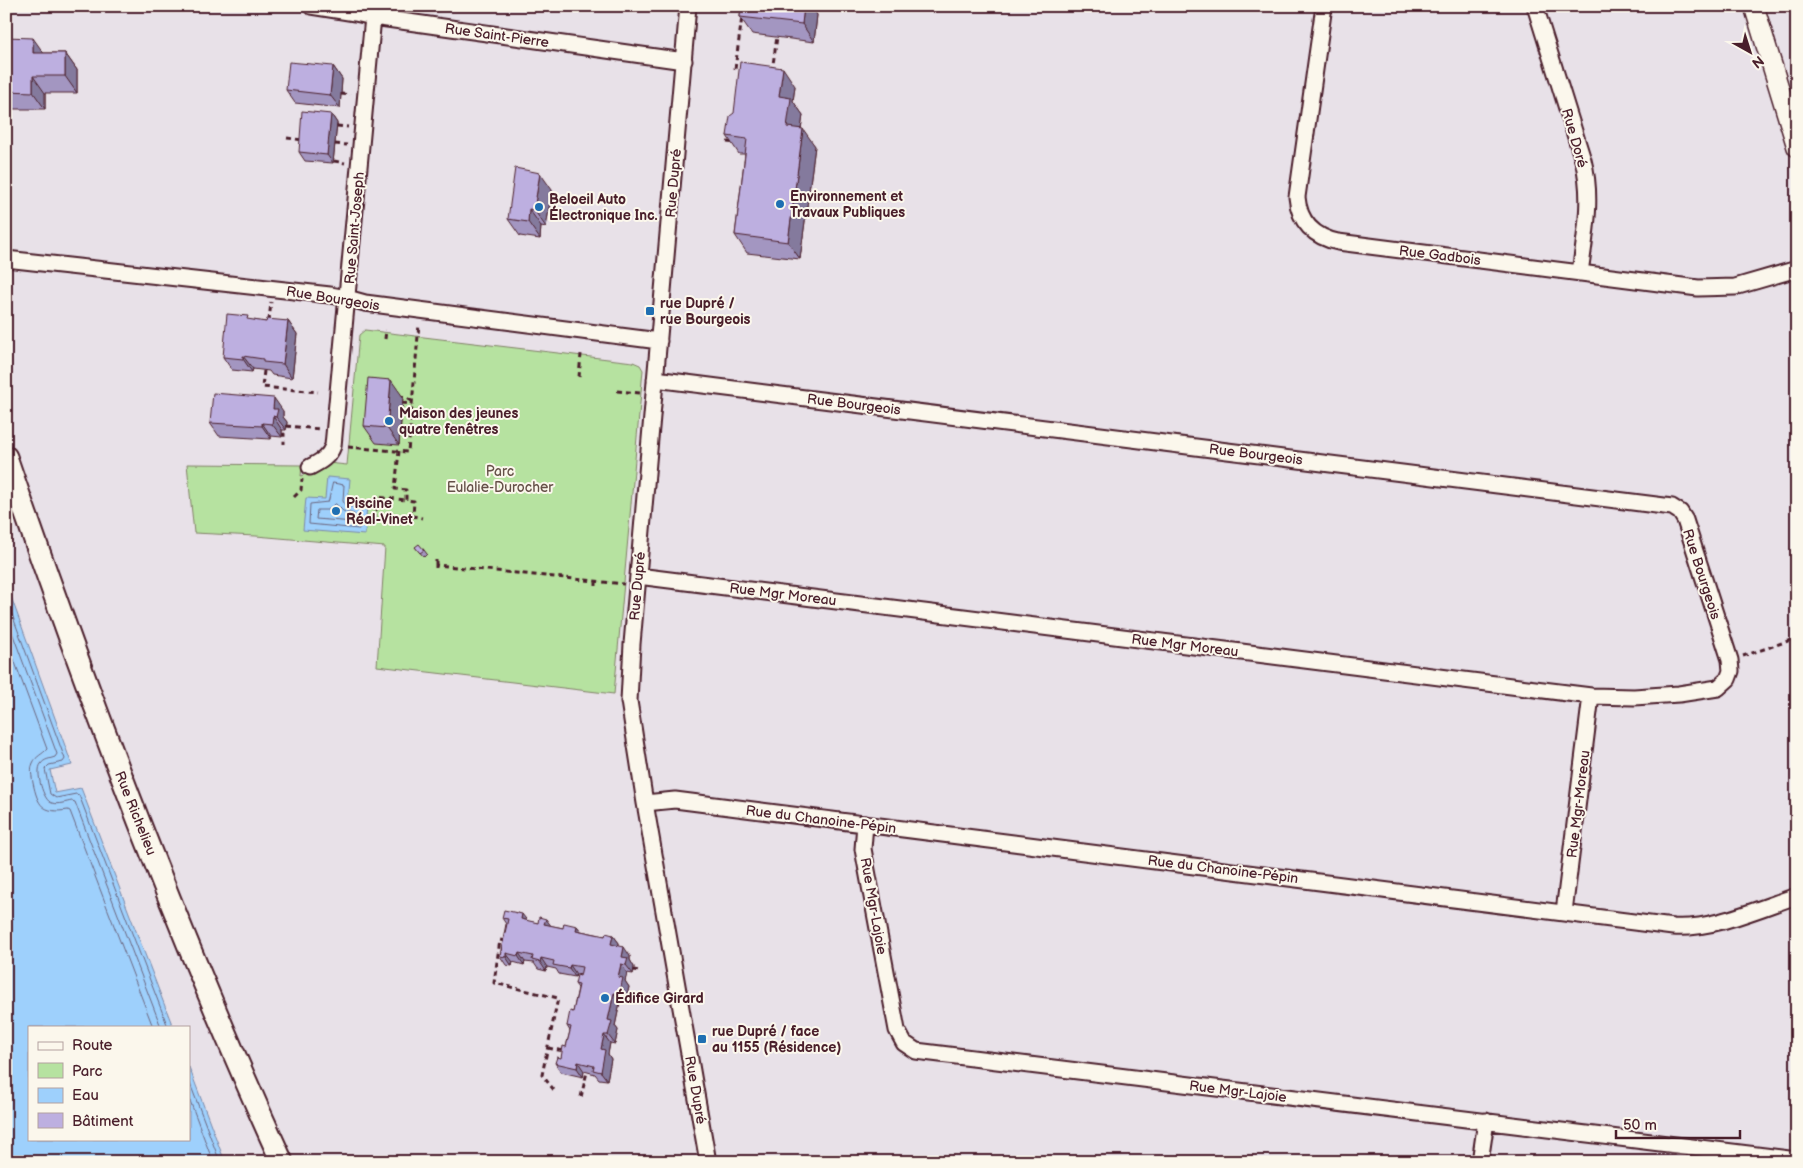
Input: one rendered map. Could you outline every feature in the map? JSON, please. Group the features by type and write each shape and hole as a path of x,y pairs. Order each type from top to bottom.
{"main road":[{"name":"Rue Richelieu","path":"6,457 58,607 124,784 194,959 282,1162"}],"street":[{"name":"Rue Saint-Pierre","path":"311,6 355,13 374,12 684,61"},
{"name":"Rue Dupré","path":"688,6 659,340 632,580 632,644 629,701 708,1162"},
{"name":"Rue Gadbois","path":"1324,6 1297,197 1301,216 1308,227 1324,238 1338,242 1710,289 1746,284 1797,269"},
{"name":"Rue Doré","path":"1535,6 1583,160 1587,180 1588,210 1580,273"},
{"path":"1754,6 1797,147"},
{"name":"Rue Saint-Joseph","path":"306,469 326,457 331,452 333,446 374,12"},
{"name":"Rue Bourgeois","path":"6,259 347,298 365,303 659,340"},
{"name":"Rue Bourgeois","path":"655,379 1672,508 1680,512 1685,520 1709,593 1730,663 1731,671 1728,679"},
{"name":"Rue Mgr Moreau","path":"632,580 1591,696 1634,697 1679,694 1718,688 1728,679"},
{"name":"Rue Mgr-Moreau","path":"1564,912 1591,696"},
{"name":"Rue du Chanoine-Pépin","path":"646,803 676,800 1673,927 1697,928 1797,896"},
{"name":"Rue Mgr-Lajoie","path":"865,824 863,849 897,1030 901,1040 911,1049 931,1054 1797,1160"},
{"path":"1480,1162 1486,1121"}],"path":[{"path":"735,69 742,16"},
{"path":"772,74 777,37"},
{"path":"341,94 354,95"},
{"path":"337,126 351,127"},
{"path":"728,142 739,144 739,136"},
{"path":"287,138 307,140"},
{"path":"335,144 349,146"},
{"path":"334,161 348,163"},
{"path":"548,210 558,208"},
{"path":"268,326 272,300"},
{"path":"385,339 386,330"},
{"path":"347,447 408,452 418,334"},
{"path":"579,377 581,354"},
{"path":"264,371 262,387 318,392"},
{"path":"617,391 643,393"},
{"path":"396,396 405,397 412,403"},
{"path":"402,403 412,403"},
{"path":"286,426 322,429"},
{"path":"282,435 284,434 284,444"},
{"path":"375,440 375,449"},
{"path":"399,451 395,489 406,490 406,500"},
{"path":"294,497 301,490 306,469"},
{"path":"366,519 375,520 377,497 414,500 413,516 422,518"},
{"path":"436,556 436,566 596,581 632,580"},
{"path":"596,581 596,586"},
{"path":"1743,656 1797,638"},
{"path":"511,942 500,940 494,983 558,998 542,1075 554,1090"},
{"path":"633,970 640,971"},
{"path":"548,1048 573,1053"},
{"path":"581,1097 587,1072"}],"green space":[{"name":"Parc Eulalie-Durocher","path":"365,330 633,362 640,365 643,370 614,694 377,666 385,547 256,536 194,533 187,464 302,465 301,476 328,463 347,465 359,335"}],"water":[{"name":"Piscine Réal-Vinet","path":"327,477 350,479 348,501 367,503 365,535 303,530 306,498 325,499"},
{"path":"6,583 72,765 50,770 55,793 81,788 173,1026 28,1026 28,1140 190,1140 190,1070 225,1162 6,1162"}],"building":[{"path":"741,6 804,6 802,24 740,17"},
{"path":"6,37 33,38 33,53 65,53 65,76 33,76 33,92 6,91"},
{"path":"289,62 333,66 330,95 286,90"},
{"name":"Environnement et Travaux Publiques","path":"740,62 783,68 779,96 791,98 787,127 803,129 788,242 735,235 747,139 727,136 730,116 734,113"},
{"path":"302,111 331,114 327,155 299,152"},
{"path":"515,168 540,173 534,210 529,209 528,222 508,219"},
{"path":"227,314 248,316 247,319 266,322 267,319 288,321 283,364 263,362 263,359 243,356 243,359 223,357"},
{"path":"368,378 391,380 387,428 364,426"},
{"path":"213,393 274,398 273,409 278,409 276,417 273,416 272,424 262,423 262,426 210,423"},
{"path":"419,544 424,550 420,553 415,547"},
{"name":"Édifice Girard","path":"504,910 522,914 521,919 538,923 539,917 546,919 544,924 563,928 564,923 577,926 576,930 605,936 606,933 613,935 611,944 624,947 622,957 628,958 626,965 621,964 618,977 623,978 619,994 614,993 608,1020 612,1021 608,1035 604,1035 601,1049 605,1050 601,1072 593,1070 594,1066 578,1062 577,1068 555,1063 557,1057 561,1058 563,1046 566,1047 571,1027 567,1026 570,1011 573,1012 579,985 575,984 577,975 580,976 582,967 570,965 569,968 553,965 554,961 541,958 540,962 532,960 533,956 519,953 518,956 506,953 506,957 500,956 508,919 502,918"}],"place":[{"name":"Environnement et Travaux Publiques","path":"780,204"},
{"name":"Beloeil Auto Électronique Inc.","path":"539,207"},
{"name":"rue Dupré / rue Bourgeois","path":"650,311"},
{"name":"Maison des jeunes quatre fenêtres","path":"389,421"},
{"name":"Piscine Réal-Vinet","path":"336,511"},
{"name":"Édifice Girard","path":"605,998"},
{"name":"rue Dupré / face au 1155 (Résidence)","path":"702,1039"}]}
